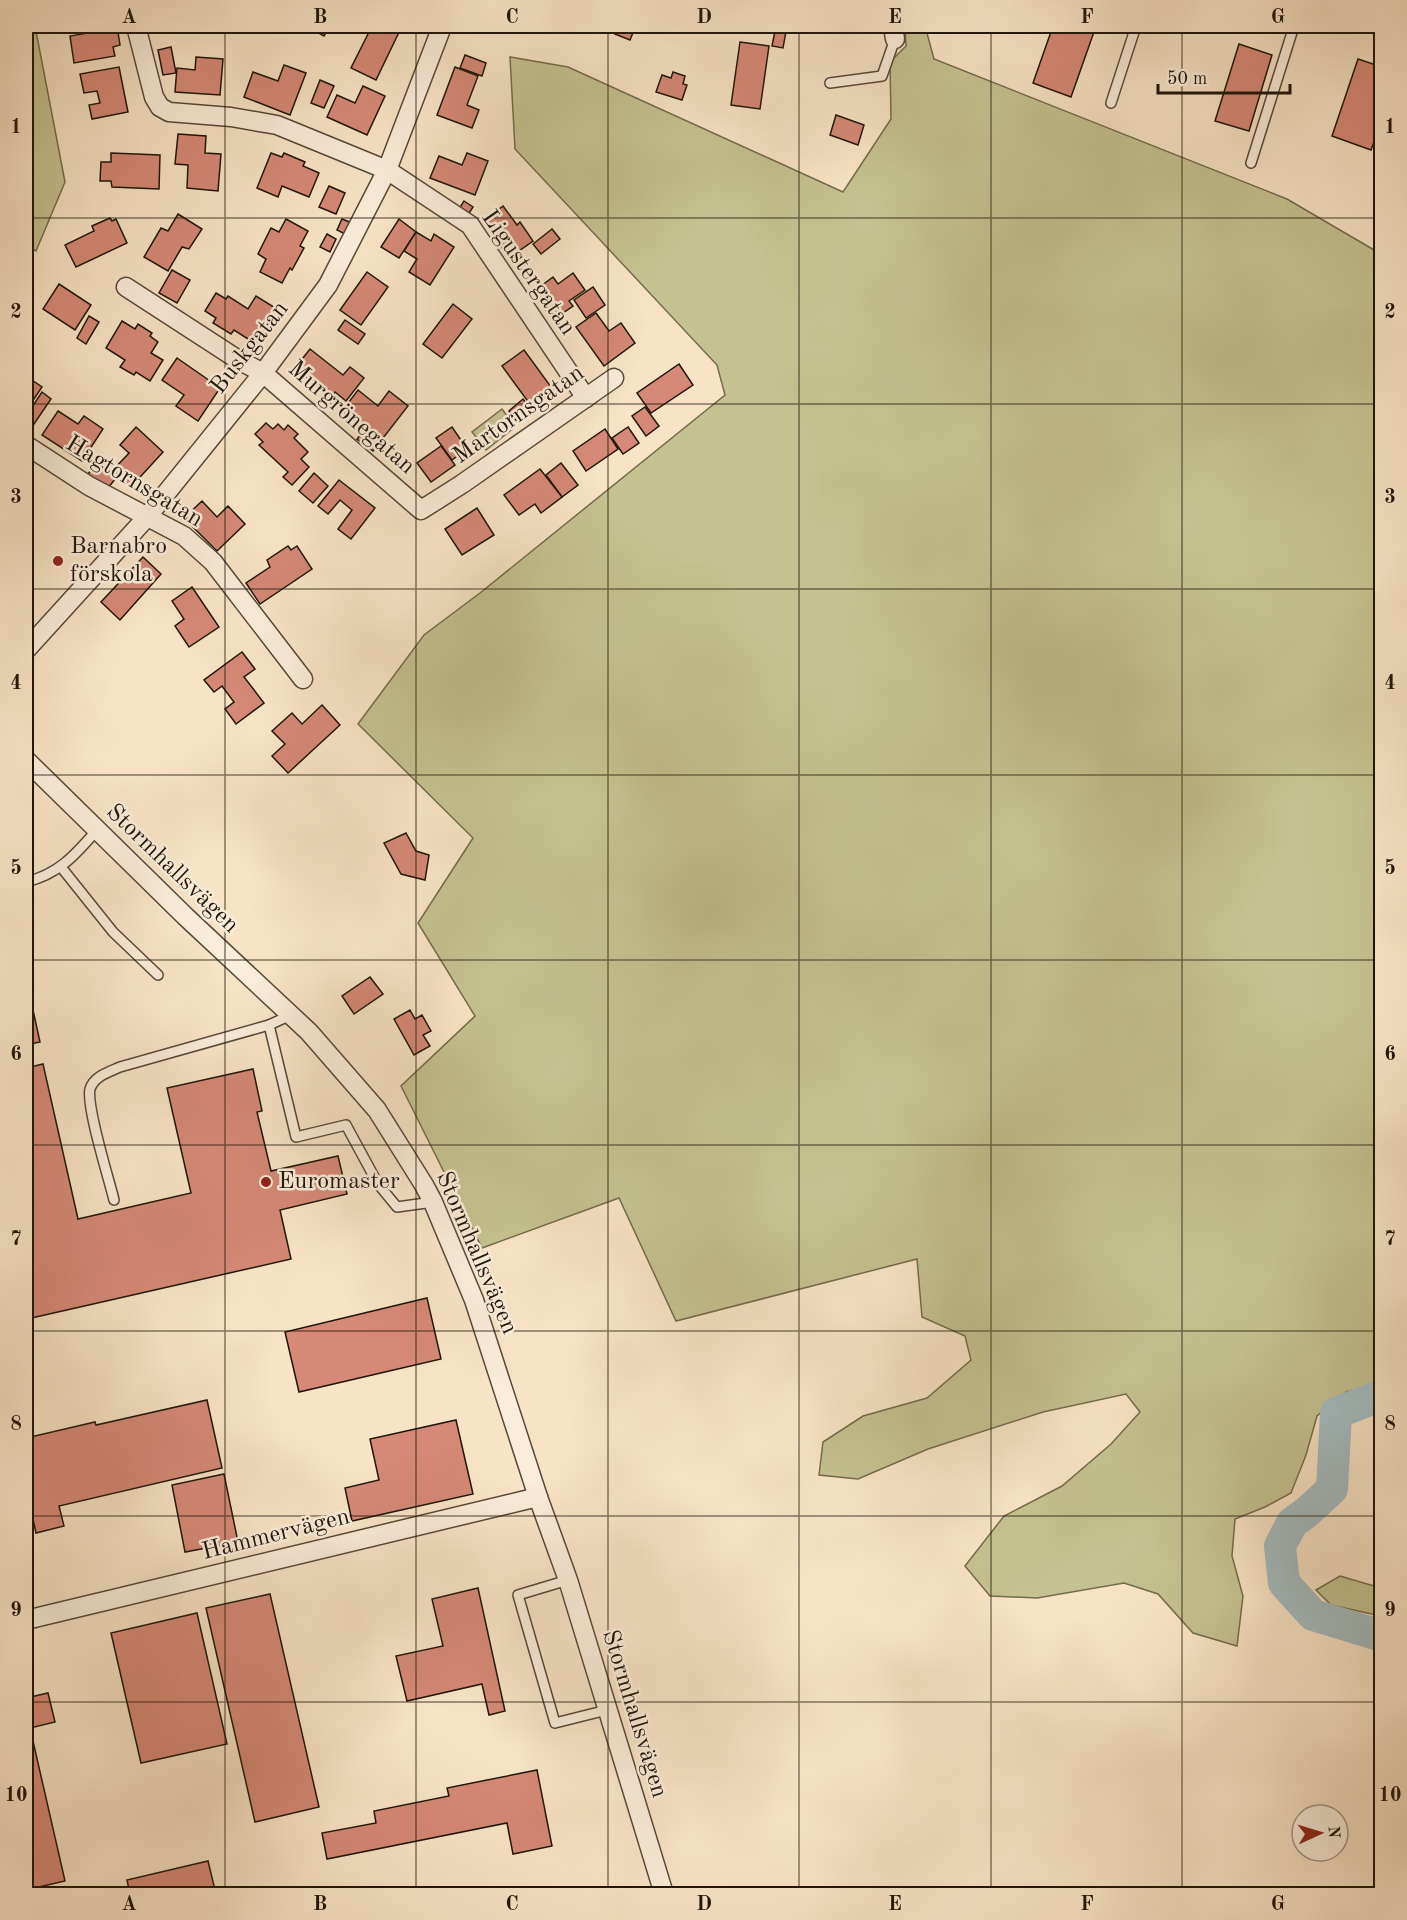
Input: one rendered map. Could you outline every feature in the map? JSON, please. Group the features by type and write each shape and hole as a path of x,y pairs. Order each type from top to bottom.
{"street":[{"name":"Ligustergatan","path":"136,26 154,97 160,107 169,112 231,117 277,125 387,170 470,225 586,398"},
{"name":"Buskgatan","path":"26,650 147,517 262,373 328,285 387,170 439,27"},
{"name":"Murgrönegatan","path":"126,287 262,373 421,510"},
{"name":"Martornsgatan","path":"421,510 614,378"},
{"name":"Hagtornsgatan","path":"26,445 89,486 184,536 213,562 303,679"},
{"name":"Stormhallsvägen","path":"26,760 333,1058 377,1110 433,1202 474,1300 538,1497 568,1580 664,1894"},
{"name":"Hammervägen","path":"26,1620 538,1497"}],"lane":[{"path":"1112,103 1136,26"},
{"path":"1251,163 1294,26"},
{"path":"830,83 882,76 894,32"},
{"path":"26,882 39,879 61,867 97,830"},
{"path":"61,867 113,932 158,975"},
{"path":"114,1200 90,1105 90,1088 100,1076 120,1067 269,1025 291,1015"},
{"path":"269,1025 296,1137 346,1125 378,1184 397,1207 433,1202"},
{"path":"568,1580 518,1595 555,1723 607,1710"}],"shaded area":[{"path":"26,26 35,26 65,182 36,251 26,246"},
{"path":"905,26 925,26 934,59 1287,199 1381,254 1381,1383 1346,1392 1317,1416 1306,1455 1291,1493 1235,1519 1232,1556 1243,1596 1237,1646 1193,1633 1158,1594 1124,1583 1037,1598 990,1596 965,1566 1004,1516 1062,1486 1111,1444 1140,1412 1126,1394 1043,1412 928,1449 858,1479 819,1475 823,1442 863,1416 927,1398 971,1360 965,1336 922,1317 917,1259 676,1321 619,1198 482,1248 401,1086 475,1016 418,923 473,838 358,724 424,635 480,593 725,395 717,365 515,149 510,57 568,67 843,192 891,119 890,62 906,46"},
{"path":"502,409 515,427 486,450 472,432"},
{"path":"1340,1576 1381,1588 1381,1616 1331,1605 1316,1590"}],"building":[{"path":"87,26 117,26 120,45 113,47 115,56 74,63 70,36 88,33"},
{"path":"306,26 330,26 324,36"},
{"path":"372,26 401,28 376,80 351,68"},
{"path":"591,26 605,26 603,30"},
{"path":"619,26 634,30 630,40 615,34"},
{"path":"776,26 787,26 783,48 772,46"},
{"path":"1053,26 1085,26 1095,29 1071,97 1033,83"},
{"path":"740,42 769,46 760,109 731,105"},
{"path":"1239,44 1272,55 1249,131 1215,121"},
{"path":"171,47 176,73 163,75 158,50"},
{"path":"465,55 486,63 482,76 460,68"},
{"path":"196,57 223,59 220,95 175,92 177,68 195,70"},
{"path":"1358,59 1382,67 1382,120 1371,150 1332,136"},
{"path":"284,65 306,73 290,115 244,97 253,72 278,81"},
{"path":"119,67 128,112 92,119 89,105 100,103 97,91 84,93 80,74"},
{"path":"455,67 478,76 467,105 479,110 472,128 437,115"},
{"path":"673,72 685,76 683,84 687,85 682,100 656,92 662,75 671,78"},
{"path":"320,80 334,86 324,108 311,103"},
{"path":"363,86 385,96 367,135 327,117 337,95 355,103"},
{"path":"836,115 864,125 858,145 830,135"},
{"path":"178,134 206,136 205,153 221,154 218,191 187,188 188,165 175,164"},
{"path":"111,153 160,155 159,189 112,187 111,181 100,181 101,162 111,162"},
{"path":"271,153 282,157 284,153 305,162 303,166 319,173 309,197 282,186 278,197 257,188"},
{"path":"467,153 488,161 475,195 430,178 439,156 462,165"},
{"path":"329,186 345,193 336,214 319,207"},
{"path":"464,201 473,207 468,215 459,209"},
{"path":"503,206 517,225 520,222 533,241 509,258 483,221"},
{"path":"178,214 202,229 189,249 182,247 168,271 144,257 161,228 168,231"},
{"path":"110,218 112,221 116,219 127,243 76,267 65,245 94,231 92,226"},
{"path":"286,219 308,231 300,246 304,248 282,283 260,272 266,259 258,254 271,228 279,232"},
{"path":"342,219 352,223 347,235 337,230"},
{"path":"399,219 416,232 399,258 381,247"},
{"path":"552,229 560,239 541,254 533,244"},
{"path":"416,232 431,241 434,234 454,247 430,285 409,272 417,259 404,251"},
{"path":"327,234 336,239 330,252 320,247"},
{"path":"172,270 190,280 177,303 159,293"},
{"path":"367,272 388,287 361,325 340,310"},
{"path":"573,273 585,290 569,301 573,306 553,320 533,292 553,277 558,284"},
{"path":"59,284 91,305 75,330 43,309"},
{"path":"593,287 605,305 586,318 574,300"},
{"path":"216,293 226,299 228,296 248,309 256,296 277,309 256,344 234,330 231,334 213,323 216,318 205,311"},
{"path":"453,304 472,319 442,358 423,344"},
{"path":"596,313 609,331 621,323 635,343 604,366 576,327"},
{"path":"89,316 99,322 86,344 77,338"},
{"path":"345,320 365,334 358,344 338,330"},
{"path":"122,321 135,329 138,324 152,333 150,336 158,342 151,353 163,360 150,381 136,372 134,375 120,367 125,360 106,348"},
{"path":"310,349 343,375 350,367 364,378 346,401 335,392 331,397 295,368"},
{"path":"524,350 554,391 532,407 502,366"},
{"path":"177,358 220,388 198,421 176,406 184,395 162,380"},
{"path":"679,364 693,385 651,413 637,393"},
{"path":"26,376 42,387 26,411"},
{"path":"358,390 378,406 389,391 408,406 373,451 357,439 365,429 342,411"},
{"path":"42,392 51,399 34,424 26,416"},
{"path":"523,399 533,413 519,424 509,411"},
{"path":"645,407 659,426 646,436 632,416"},
{"path":"58,411 78,424 84,416 103,429 82,461 42,435"},
{"path":"266,423 273,429 278,424 284,430 288,425 298,434 294,438 308,452 301,459 309,467 292,485 283,477 288,472 259,445 263,442 255,434"},
{"path":"136,427 163,452 131,487 113,470 129,453 120,445"},
{"path":"452,427 467,449 452,460 436,438"},
{"path":"628,427 639,443 623,454 612,438"},
{"path":"605,429 618,449 586,471 573,451"},
{"path":"441,446 455,465 431,482 417,463"},
{"path":"97,463 116,478 107,489 88,474"},
{"path":"561,463 578,485 562,497 546,475"},
{"path":"540,469 562,497 541,513 535,504 519,515 504,495"},
{"path":"314,473 328,486 313,503 299,491"},
{"path":"339,480 375,508 351,539 338,529 352,510 340,500 328,514 318,506"},
{"path":"202,501 217,517 228,506 245,524 217,551 184,518"},
{"path":"477,508 494,535 462,555 445,529"},
{"path":"288,546 291,550 297,546 312,569 260,604 246,583 270,567 267,560"},
{"path":"143,557 161,574 120,620 101,602"},
{"path":"192,587 219,627 189,647 175,626 184,619 172,601"},
{"path":"242,652 255,669 244,677 264,703 236,724 225,709 234,702 222,686 214,692 204,680"},
{"path":"322,705 340,725 288,773 272,756 285,744 272,731 292,713 302,724"},
{"path":"406,833 416,851 429,855 425,880 401,874 384,843"},
{"path":"370,977 383,994 354,1014 342,996"},
{"path":"26,978 40,1042 26,1045"},
{"path":"410,1010 415,1019 422,1015 431,1031 423,1035 430,1046 414,1055 394,1019"},
{"name":"Euromaster","path":"43,1064 78,1219 191,1193 167,1088 253,1069 262,1111 257,1112 271,1171 338,1156 347,1194 280,1210 291,1259 27,1319 26,1068"},
{"path":"427,1298 441,1359 299,1392 285,1332"},
{"path":"207,1400 222,1468 59,1506 64,1526 36,1533 26,1487 26,1438"},
{"path":"456,1420 473,1494 352,1521 345,1488 379,1480 370,1439"},
{"path":"224,1474 238,1542 185,1552 172,1485"},
{"path":"478,1588 505,1711 489,1715 482,1684 407,1701 396,1656 443,1646 432,1599"},
{"path":"270,1594 319,1807 255,1822 206,1608"},
{"path":"197,1613 227,1744 141,1763 111,1633"},
{"path":"48,1693 55,1722 30,1728 65,1881 26,1890 26,1698"},
{"path":"537,1770 552,1846 513,1854 507,1823 327,1859 322,1833 376,1823 374,1811 449,1796 447,1788"},
{"path":"208,1861 216,1894 130,1894 127,1880"}],"waterway":[{"path":"1382,1395 1336,1413 1332,1489 1292,1523 1280,1546 1284,1583 1313,1615 1382,1636"}],"place":[{"name":"Barnabro förskola","path":"58,561"},
{"name":"Euromaster","path":"266,1182"}]}
